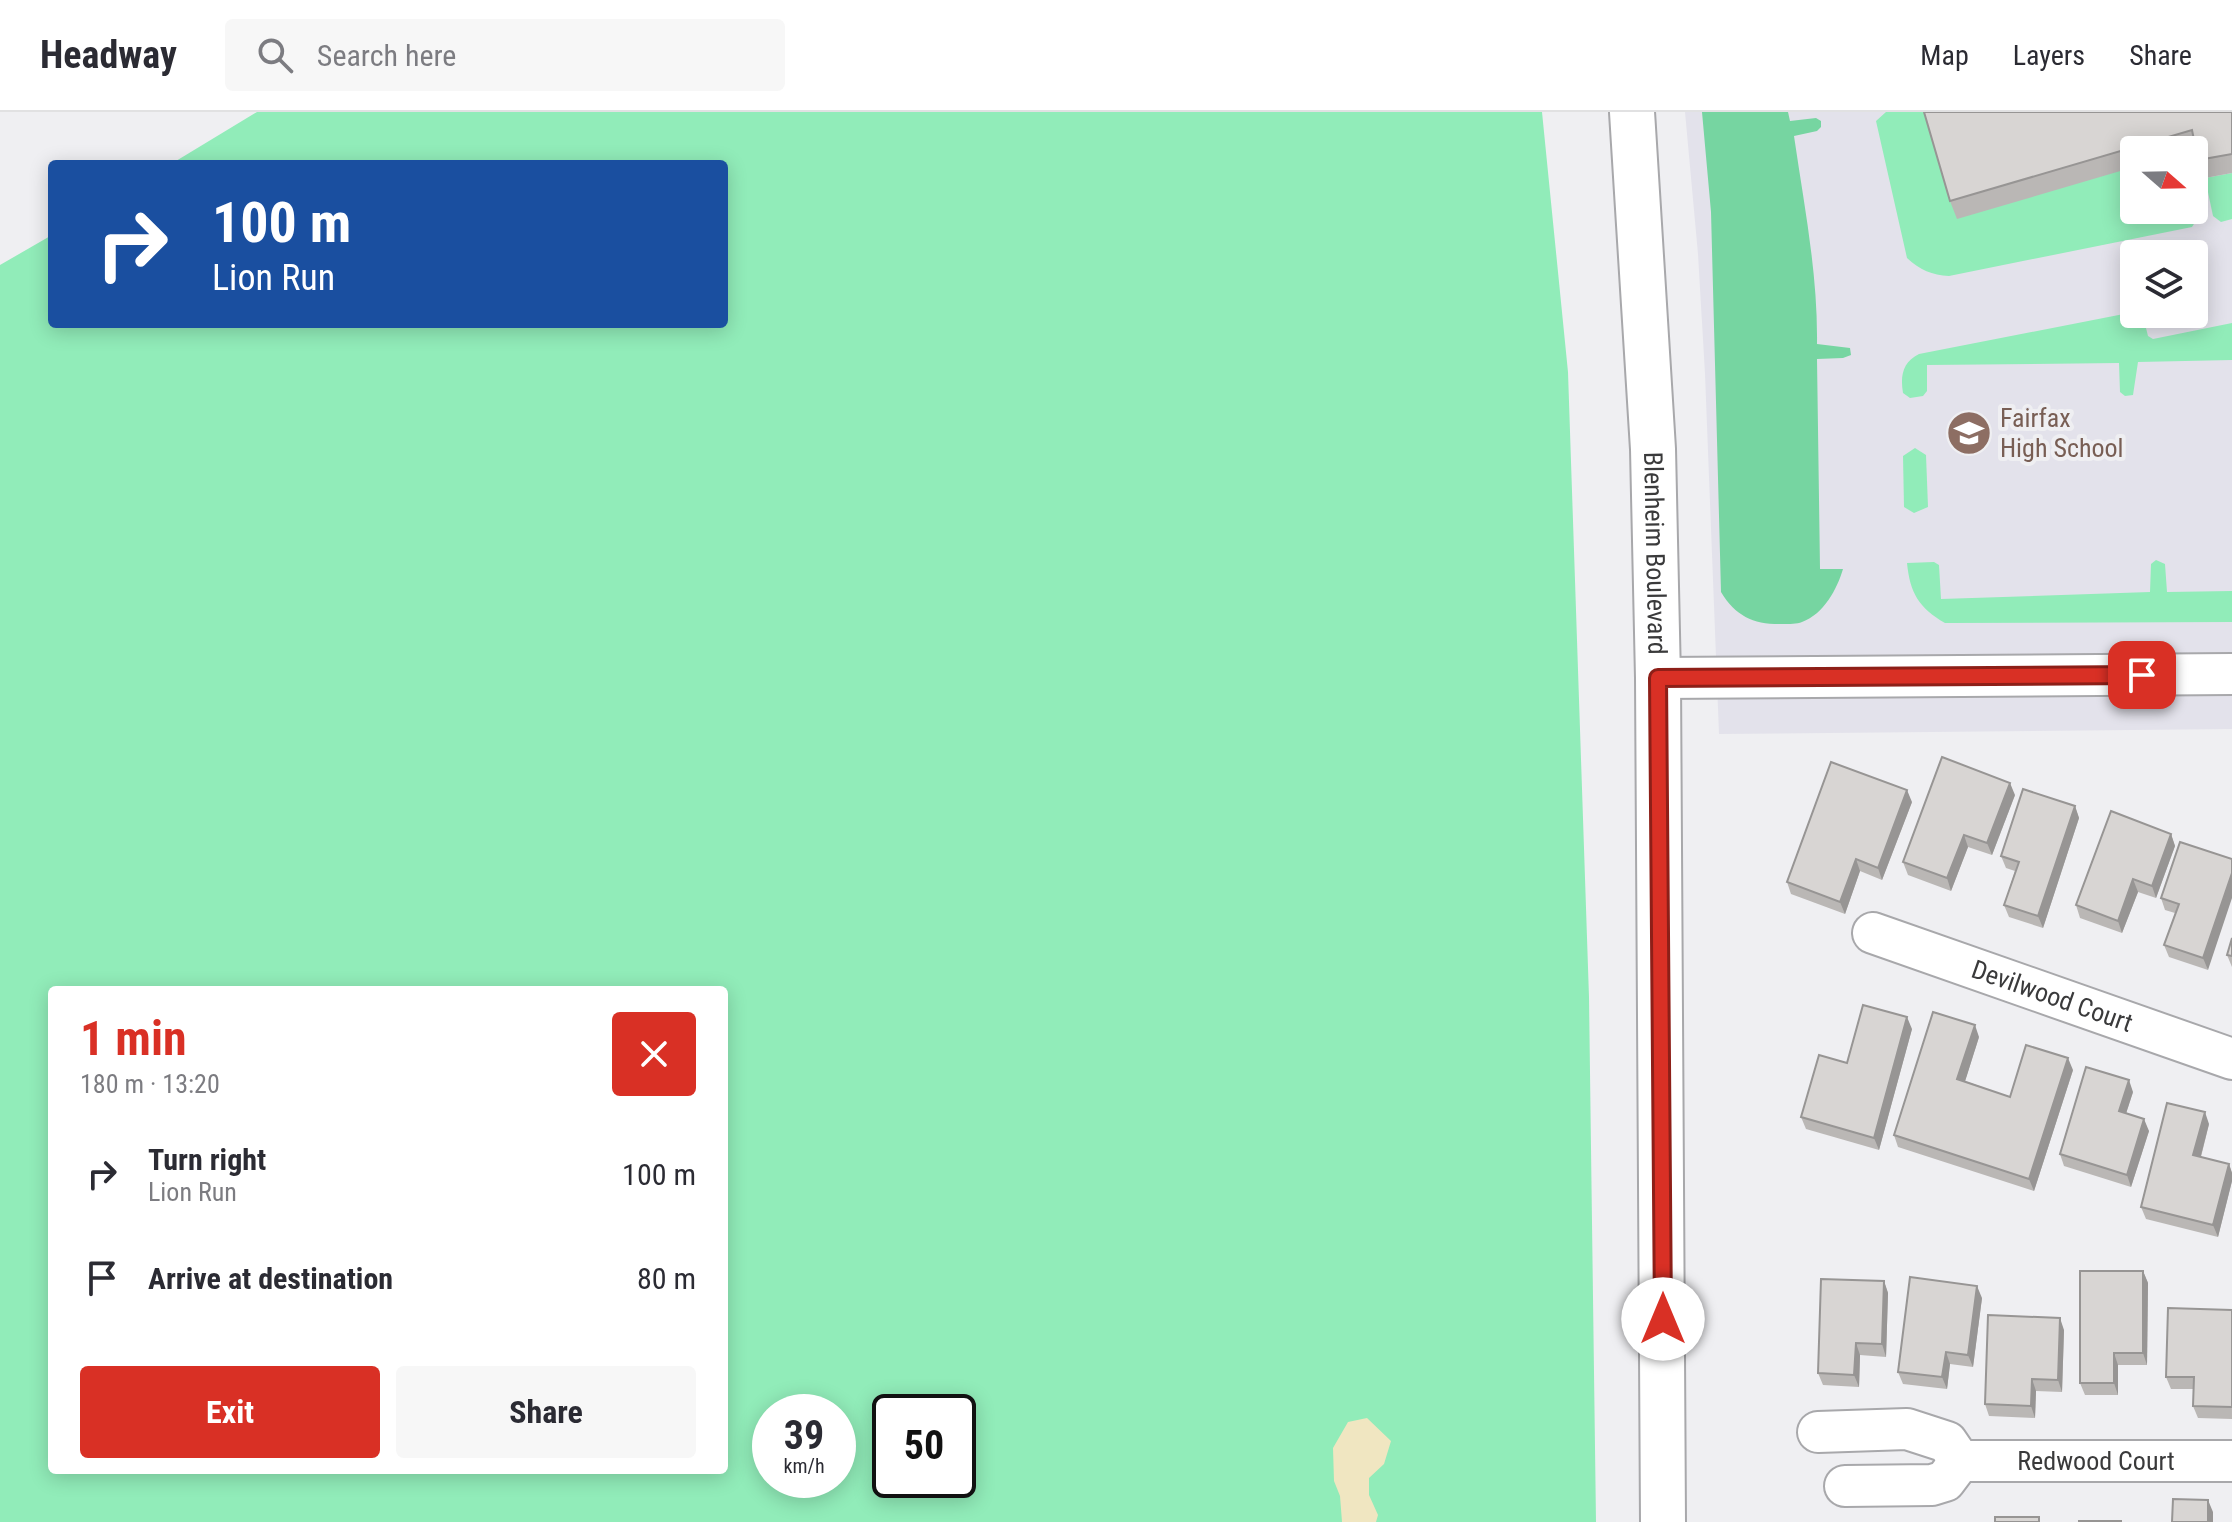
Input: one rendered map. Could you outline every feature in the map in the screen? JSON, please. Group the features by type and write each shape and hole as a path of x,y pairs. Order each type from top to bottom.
{"main road":[{"name":"Blenheim Boulevard","path":"1632,112 1653,449 1658,678 1663,1522"}],"street":[{"path":"1658,678 2232,674"},
{"name":"Devilwood Court","path":"1873,933 2232,1059"},
{"path":"1818,1432 1907,1429 1947,1442 1960,1461 1945,1481 1932,1485 1845,1486"},
{"name":"Redwood Court","path":"1960,1461 2232,1461"}],"shaded area":[{"name":"Fairfax High School","path":"1685,112 2232,112 2232,729 1719,734 1705,374"}],"green space":[{"path":"257,112 1542,112 1568,372 1589,997 1596,1522 0,1522 0,265 48,237 48,328 728,328 728,160 178,160"},
{"path":"1702,112 1788,112 1790,121 1816,118 1821,121 1817,131 1794,136 1813,266 1817,344 1850,348 1851,355 1817,359 1820,569 1843,569 1823,607 1798,623 1774,624 1747,618 1733,608 1721,592 1711,212"},
{"path":"1886,112 1938,112 2120,162 2120,224 2194,224 2192,227 1949,276 1932,273 1907,258 1876,121"},
{"path":"2232,173 2232,219 2221,222 2213,216 2208,177"},
{"path":"2120,315 2120,328 2146,328 2148,336 2153,339 2232,323 2232,360 2138,362 2133,395 2125,396 2120,392 2119,363 1927,365 1927,391 1923,396 1910,398 1903,393 1904,370 1909,361 1919,354"},
{"path":"1915,448 1926,455 1928,507 1914,513 1904,507 1903,456"},
{"path":"2156,560 2165,564 2167,592 2232,591 2232,622 1945,623 1917,599 1907,563 1934,562 1939,565 1941,599 2150,592 2151,564"}],"sand":[{"path":"1367,1418 1391,1441 1384,1464 1369,1478 1369,1495 1378,1515 1376,1522 1342,1522 1340,1496 1334,1481 1333,1448 1348,1422"}],"building":[{"path":"1924,112 2232,112 2232,154 2208,158 2208,136 2193,136 2192,130 2172,136 2120,136 2120,151 1950,201"},
{"path":"1942,757 2010,783 1987,843 1964,835 1947,878 1903,862"},
{"path":"1831,762 1907,790 1878,868 1856,859 1840,902 1787,882"},
{"path":"2023,789 2075,806 2038,916 2004,905 2019,862 2001,856"},
{"path":"2111,811 2171,834 2152,886 2133,879 2118,921 2076,905"},
{"path":"2180,842 2232,859 2232,873 2203,958 2164,945 2179,904 2161,898"},
{"path":"2232,938 2232,956 2227,955"},
{"path":"1863,1005 1907,1017 1874,1138 1801,1117 1819,1055 1847,1063"},
{"path":"1933,1012 1975,1025 1957,1079 2010,1097 2026,1045 2068,1058 2029,1179 1894,1135"},
{"path":"2086,1067 2129,1080 2119,1111 2144,1119 2127,1175 2060,1154"},
{"path":"2167,1103 2205,1112 2193,1155 2229,1164 2213,1225 2141,1207"},
{"path":"2080,1271 2143,1271 2143,1353 2114,1353 2114,1383 2080,1383"},
{"path":"1910,1277 1977,1286 1968,1355 1946,1352 1942,1377 1898,1372"},
{"path":"1821,1279 1884,1281 1882,1344 1856,1343 1854,1375 1818,1373"},
{"path":"2168,1308 2232,1310 2232,1407 2193,1406 2194,1377 2166,1377"},
{"path":"1988,1315 2060,1318 2058,1380 2032,1379 2031,1406 1985,1404"},
{"path":"2173,1499 2208,1500 2208,1522 2172,1522"},
{"path":"1995,1517 2039,1517 2039,1522 1995,1522"},
{"path":"2121,1521 2121,1522 2079,1522"}],"place":[{"name":"Fairfax High School","path":"1969,433"}],"route":[{"path":"1663,1319 1658,678 2142,675"}]}
